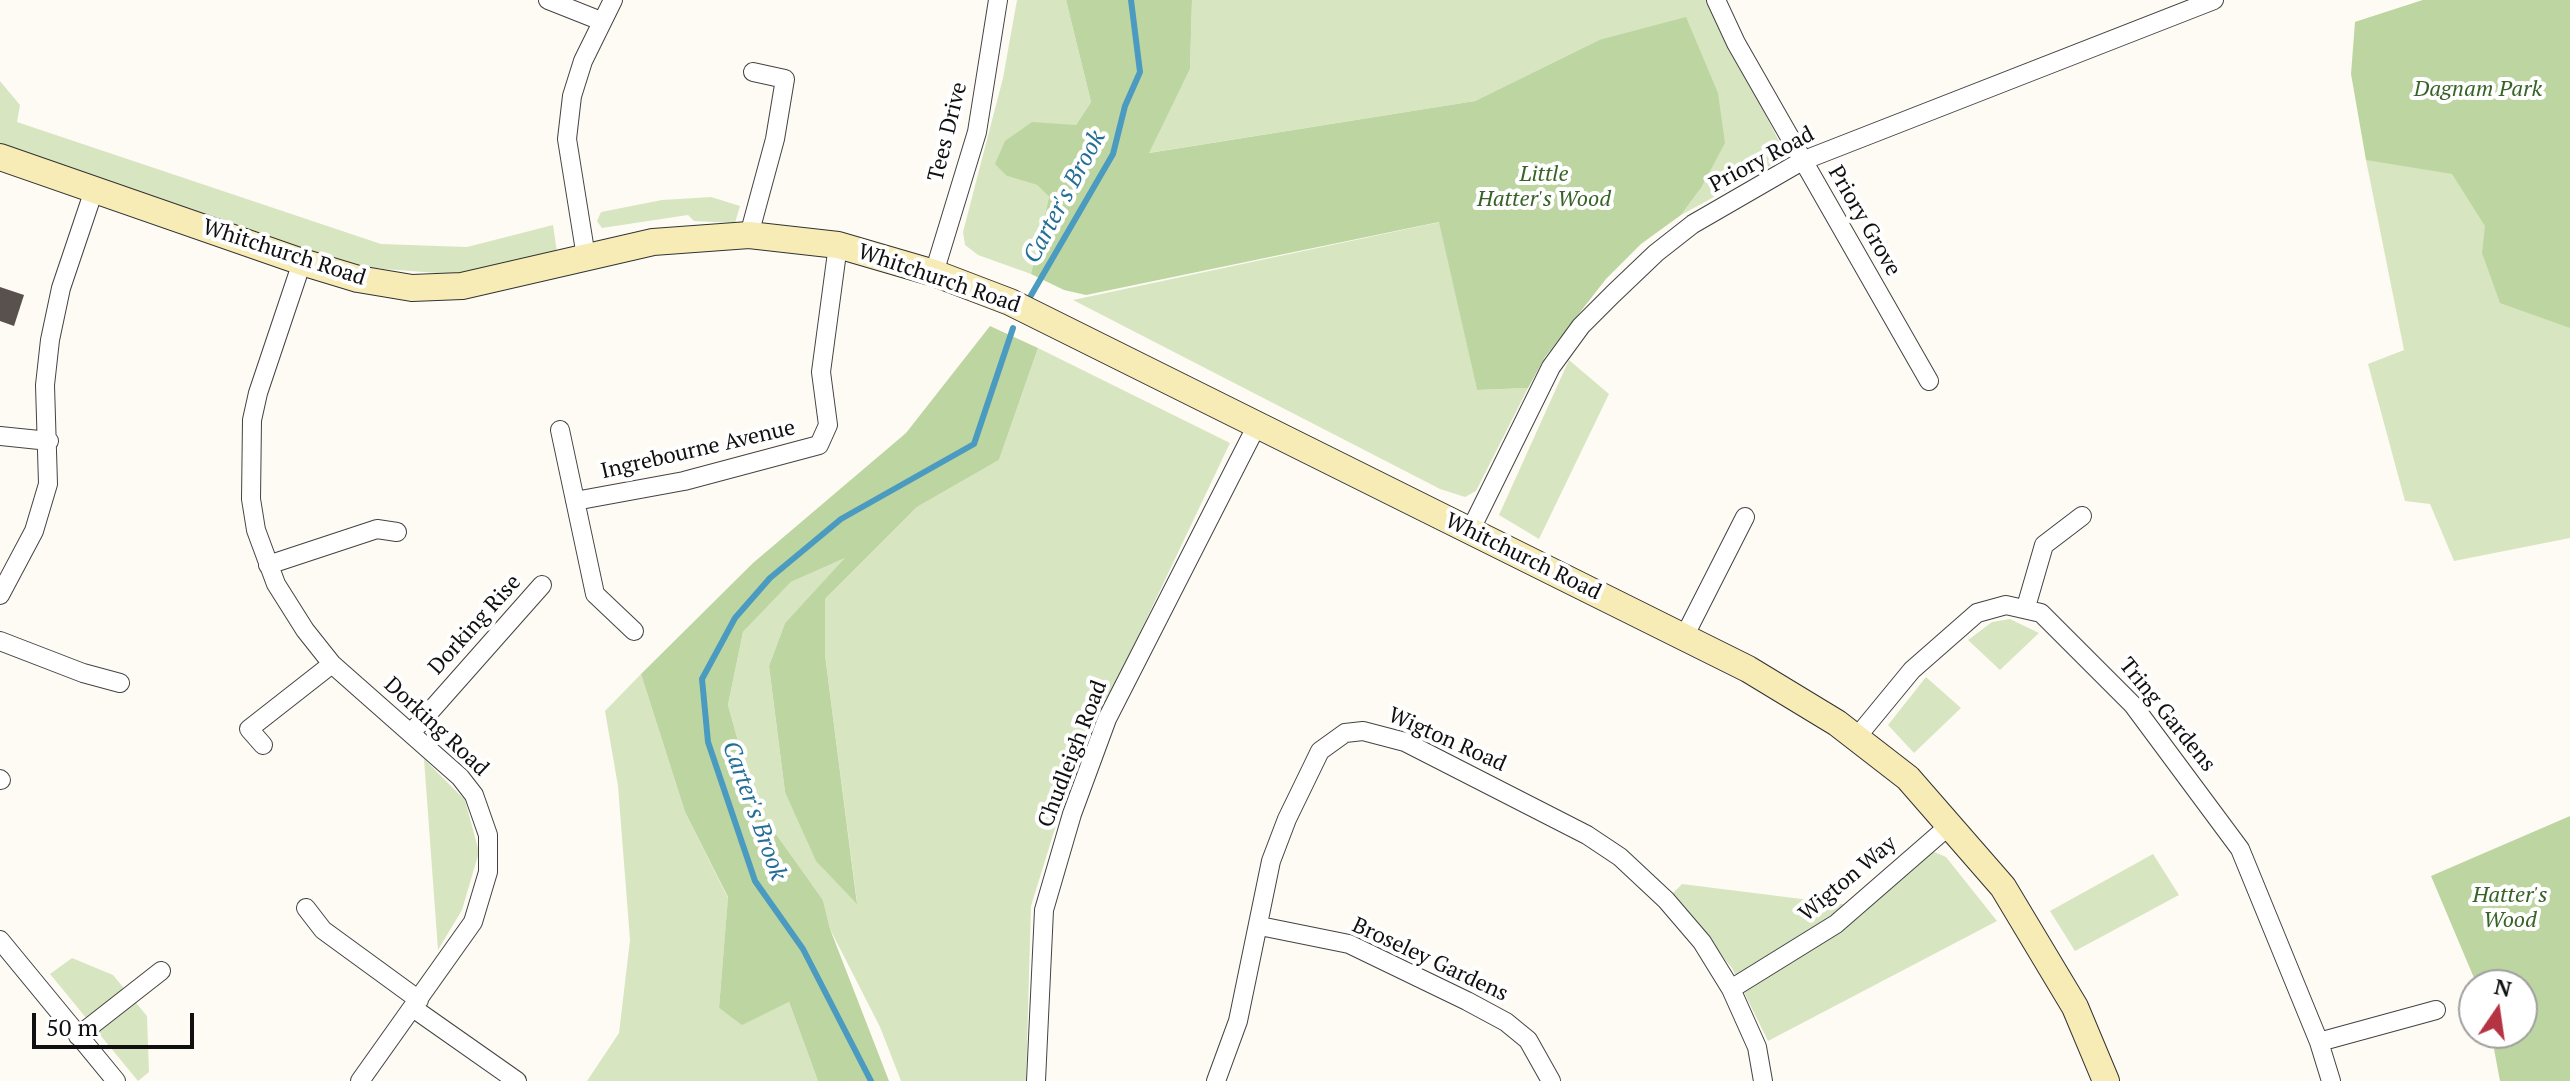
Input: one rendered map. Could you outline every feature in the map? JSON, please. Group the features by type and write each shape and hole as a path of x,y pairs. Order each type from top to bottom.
{"street":[{"path":"548,0 601,21"},
{"path":"586,257 567,139 572,96 601,21 613,0"},
{"name":"Tees Drive","path":"934,273 977,132 998,0"},
{"name":"Priory Grove","path":"1716,0 1736,43 1929,381"},
{"name":"Priory Road","path":"1470,531 1551,367 1581,326 1656,253 1693,224 1802,161 2214,0"},
{"path":"749,235 775,139 785,79 753,72"},
{"name":"Whitchurch Road","path":"0,157 302,262 358,279 412,288 462,286 653,242 749,235 838,245 934,273 1010,302 1684,637 1809,704 1908,778 2003,887 2075,1007 2106,1081"},
{"path":"0,595 18,566 41,511 48,484 45,385 50,340 61,288 94,190"},
{"name":"Ingrebourne Avenue","path":"575,501 684,481 819,445 828,425 821,372 838,245"},
{"name":"Dorking Road","path":"302,262 258,393 252,420 251,499 256,530 268,565 289,608 332,664 460,777 474,795 488,835 485,889 473,922 360,1081"},
{"name":"Chudleigh Road","path":"1036,1081 1044,910 1072,814 1107,719 1257,425"},
{"name":"Ingrebourne Avenue","path":"560,430 595,594 634,631"},
{"path":"0,436 49,441"},
{"path":"1856,738 1912,670 1962,624 1989,608 2006,605 2026,607 2044,545 2082,516"},
{"path":"1684,637 1745,517"},
{"path":"268,565 377,529 397,532"},
{"name":"Dorking Rise","path":"411,733 542,585"},
{"name":"Tring Gardens","path":"2026,607 2041,613 2133,705 2240,849 2319,1042 2331,1081"},
{"path":"0,641 83,673 120,683"},
{"path":"263,745 249,729 332,664"},
{"name":"Wigton Road","path":"1216,1081 1238,1021 1271,861 1311,764 1320,751 1345,733 1381,733 1548,815 1620,857 1666,900 1702,942 1731,989 1757,1047 1763,1081"},
{"name":"Wigton Way","path":"1731,989 1836,924 1951,824"},
{"path":"306,908 323,930 517,1081"},
{"name":"Broseley Gardens","path":"1260,926 1349,944 1467,1001 1506,1022 1528,1040 1551,1081"},
{"path":"0,940 116,1081"},
{"path":"78,1036 161,971"},
{"path":"2319,1042 2436,1010"}],"green space":[{"path":"1017,0 1066,0 1091,102 1076,125 1007,176 1037,185 1049,197 1031,274 978,255 965,245 963,232 1003,78"},
{"name":"Little Hatter's Wood","path":"1066,0 1192,0 1190,69 1149,153 1475,101 1599,40 1686,17 1718,93 1725,143 1701,188 1681,215 1641,244 1606,279 1545,357 1528,388 1477,390 1439,222 1086,295 1064,290 1031,274 1049,197 1037,185 1007,176 995,164 1005,141 1032,122 1076,125 1091,102"},
{"path":"1192,0 1706,0 1779,141 1780,152 1773,164 1681,215 1701,188 1599,40 1475,101 1148,153 1190,69"},
{"path":"2423,0 2570,0 2570,538 2454,561 2430,504 2405,501 2368,364 2404,350 2366,160 2355,22"},
{"name":"Dagnam Park","path":"2423,0 2570,0 2570,328 2500,303 2482,253 2485,226 2452,174 2366,160 2351,74 2355,22"},
{"path":"0,81 20,105 17,122 381,244 467,247 553,225 557,252 494,268 450,274 371,268 307,250 0,143"},
{"path":"711,197 740,206 735,223 694,221 688,215 602,228 597,221 601,212 662,200"},
{"path":"1440,222 1477,390 1528,388 1476,491 1465,497 1440,489 1073,300"},
{"path":"990,326 1038,348 999,460 917,507 825,599 825,655 857,904 816,861 785,792 769,666 785,623 845,558 791,582 743,632 728,705 756,806 823,900 830,929 889,1081 818,1081 789,1002 742,1025 719,1008 728,897 685,812 641,674 753,563 906,433"},
{"path":"1038,348 1230,443 1070,780 1031,906 1026,1081 901,1081 880,1027 830,929 823,900 756,806 728,705 743,632 791,582 847,557 785,623 769,666 785,792 857,902 825,655 825,599 917,507 999,460"},
{"path":"1569,360 1609,394 1539,539 1499,515"},
{"path":"2010,619 2039,633 2000,670 1968,640 1992,622"},
{"path":"641,674 685,812 728,898 719,1008 742,1024 789,1002 818,1081 587,1081 619,1033 630,940 618,786 605,711"},
{"path":"1926,677 1961,708 1914,753 1888,725"},
{"path":"424,759 465,800 479,852 462,910 438,950"},
{"name":"Hatter's Wood","path":"2570,816 2570,1081 2500,1081 2494,1049 2538,1049 2538,969 2470,969 2431,876"},
{"path":"1932,851 1946,857 1997,921 1768,1041 1732,968 1671,895 1682,884 1858,906"},
{"path":"2153,854 2179,895 2075,951 2050,911"},
{"path":"72,958 113,975 147,1016 149,1072 138,1081 50,974"}],"building":[{"path":"0,287 24,295 14,326 0,321"}],"waterway":[{"name":"Carter's Brook","path":"1026,304 1113,154 1125,106 1140,72 1131,0"},
{"name":"Carter's Brook","path":"871,1081 803,949 755,881 708,742 702,679 735,618 770,578 841,519 974,444 1013,328"}]}
